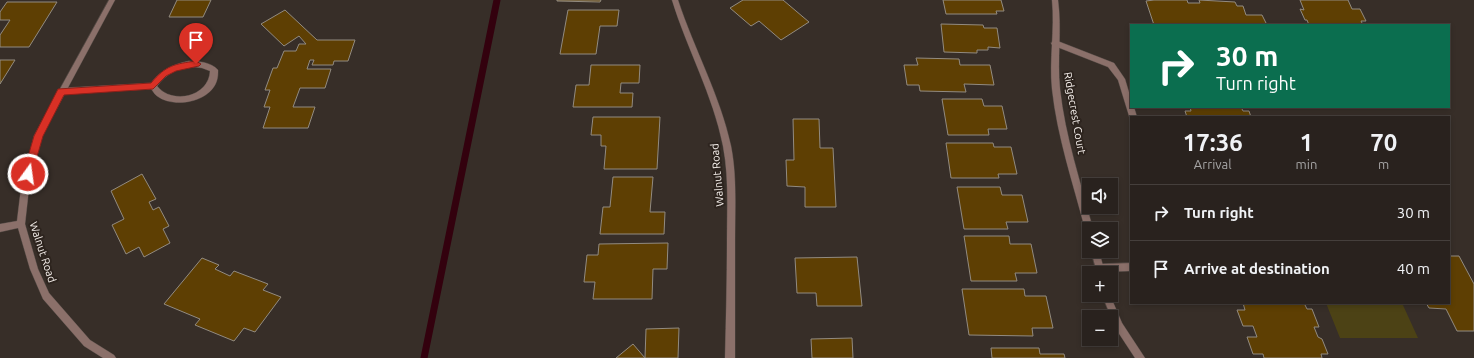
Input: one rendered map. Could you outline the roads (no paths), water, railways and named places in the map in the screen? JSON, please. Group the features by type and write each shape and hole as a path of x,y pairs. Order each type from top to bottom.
{"street":[{"name":"Walnut Road","path":"111,358 87,343 46,296 34,269 21,224 25,188 38,136 112,0"},
{"name":"Walnut Road","path":"675,0 681,21 708,83 717,110 724,134 728,159 731,200 730,358"},
{"name":"Ridgecrest Court","path":"1055,0 1057,28 1054,57 1058,96 1064,132 1087,222"},
{"path":"1055,43 1110,65 1121,79 1130,108"},
{"path":"62,91 153,86 163,74 174,68 185,65 208,66 214,70 215,78 212,86 198,95 186,100 170,99 161,96 156,92 153,86"},
{"path":"0,228 21,224"},
{"path":"1118,268 1130,267"},
{"path":"1109,302 1119,326 1140,358"}],"waterway":[{"path":"424,358 497,0"}]}
